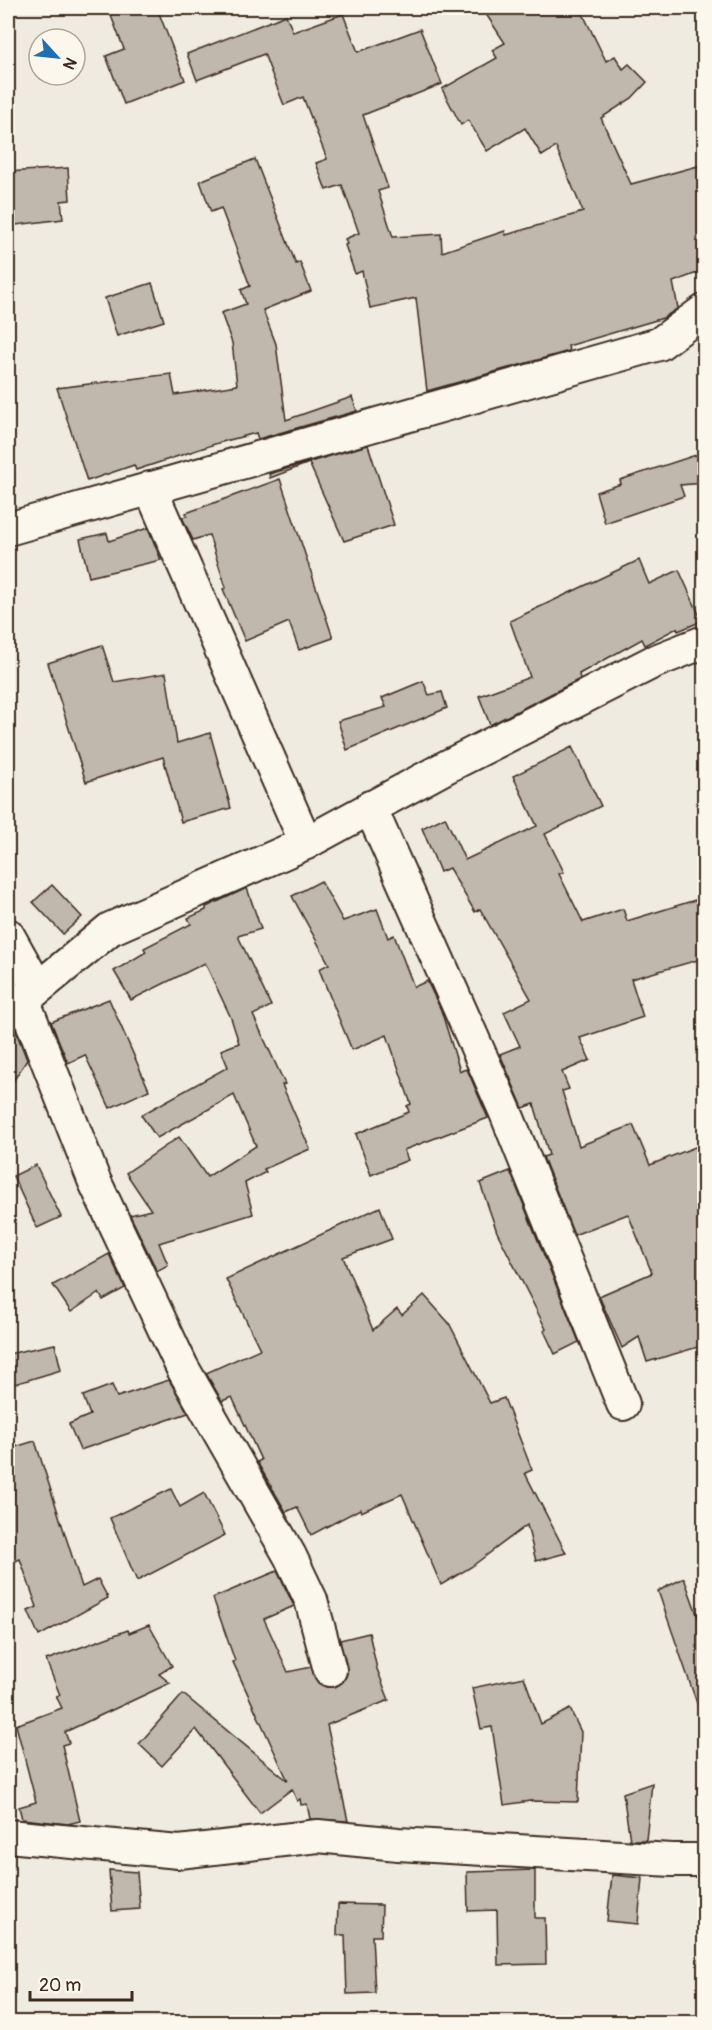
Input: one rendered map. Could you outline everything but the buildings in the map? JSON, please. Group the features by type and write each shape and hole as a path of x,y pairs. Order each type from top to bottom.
{"street":[{"path":"8,529 659,344 705,311"},
{"path":"150,488 306,843"},
{"path":"22,1000 110,929 306,843 370,807 653,662 705,642"},
{"path":"370,807 506,1113 623,1404"},
{"path":"8,935 22,1000 94,1180 182,1367 290,1556 311,1600 330,1670"},
{"path":"8,1836 180,1852 318,1836 410,1845 705,1860"}]}
